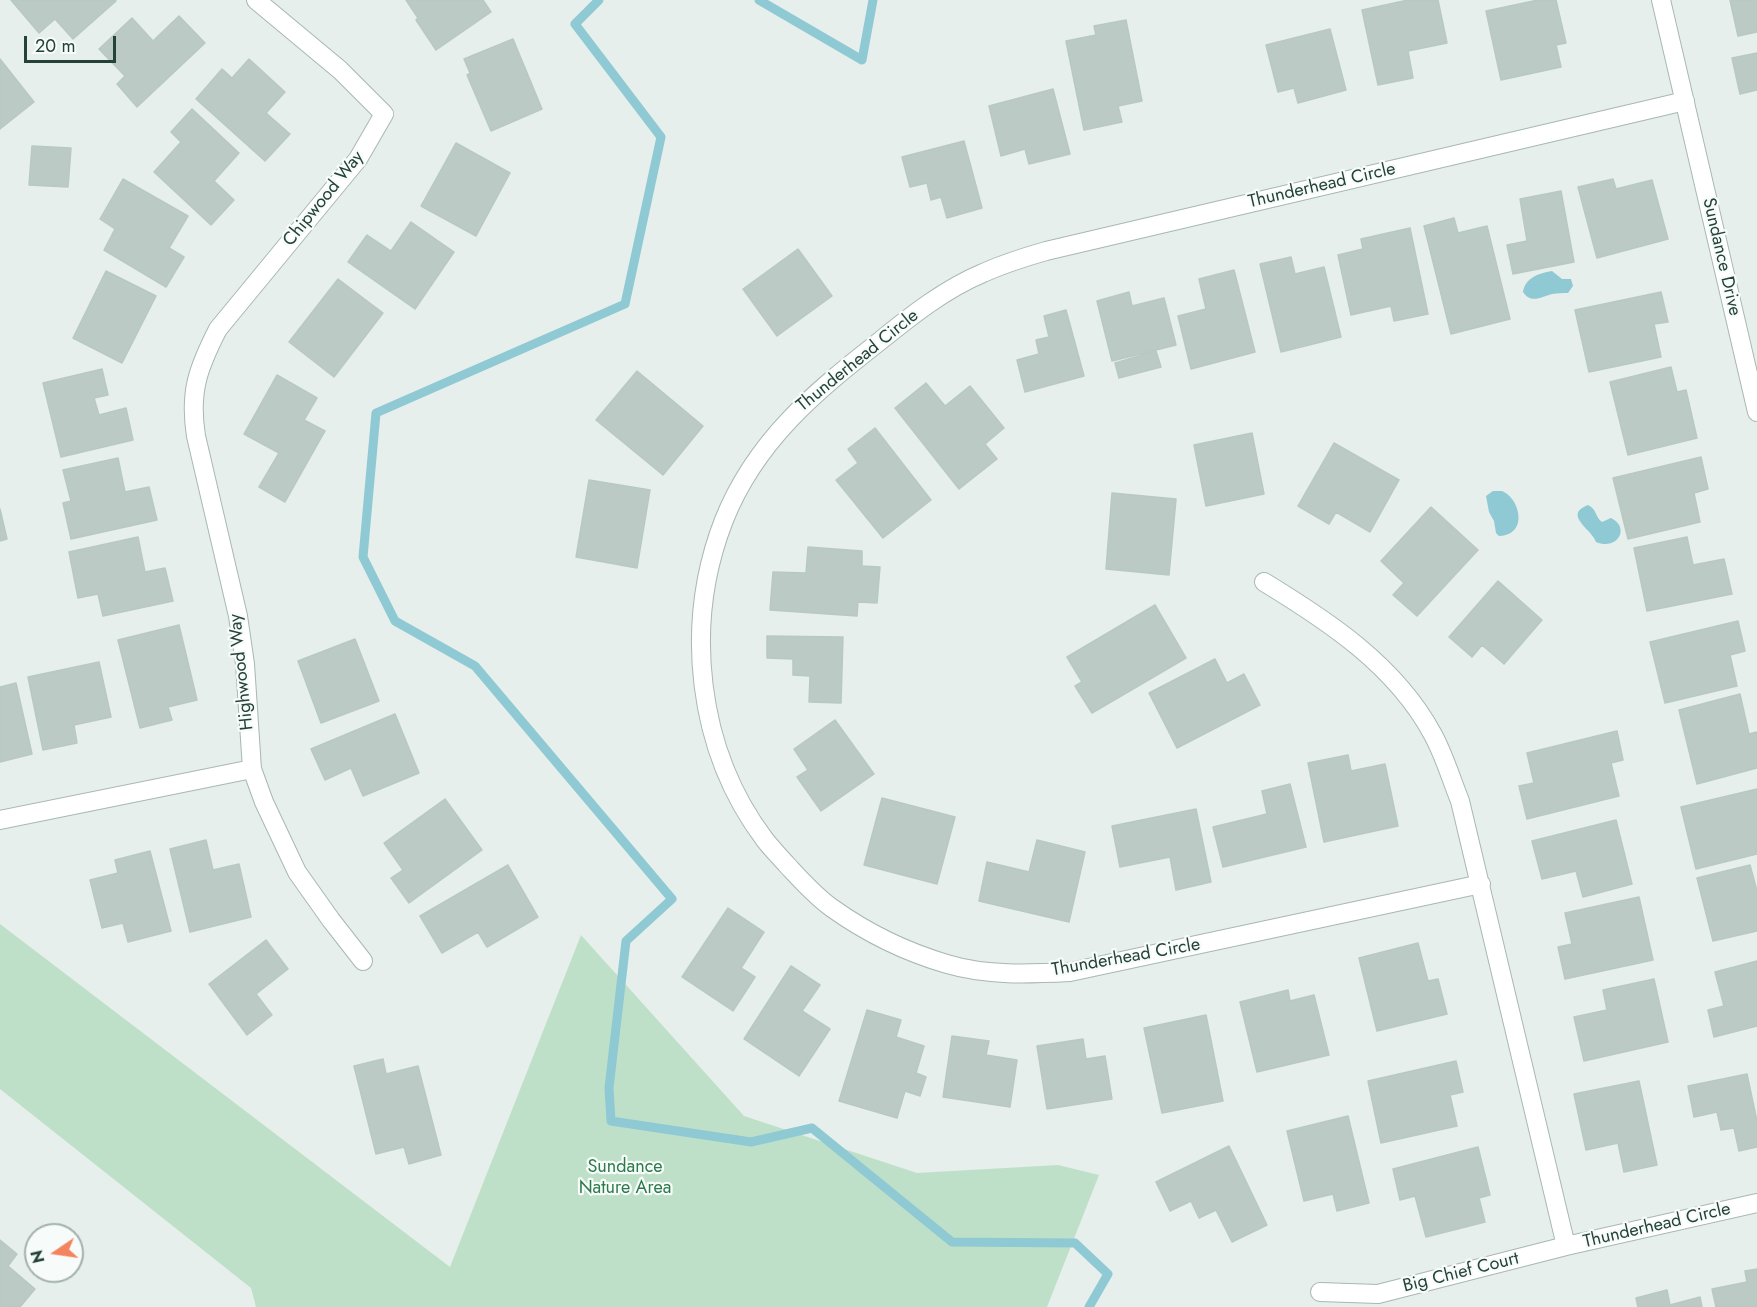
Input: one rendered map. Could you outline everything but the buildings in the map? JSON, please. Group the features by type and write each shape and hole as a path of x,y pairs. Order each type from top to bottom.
{"street":[{"name":"Chipwood Way","path":"218,329 358,159 384,114 340,70 256,0"},
{"name":"Sundance Drive","path":"1661,0 1757,412"},
{"name":"Thunderhead Circle","path":"1685,101 1046,251 981,273 948,291 834,377 789,418 763,450 741,483 724,520 712,559 702,615 700,648 707,711 714,739 736,793 766,841 804,884 831,907 879,938 906,950 949,964 989,972 1029,974 1070,972 1481,884 1566,1246 1757,1203"},
{"name":"Highwood Way","path":"218,329 198,373 193,415 238,616 245,664 252,769"},
{"path":"1264,582 1316,614 1368,654 1403,691 1432,734 1456,791 1481,884"},
{"path":"0,820 252,769 264,802 297,872 363,961"},
{"name":"Big Chief Court","path":"1320,1292 1378,1294 1566,1246"}],"green space":[{"name":"Sundance Nature Area","path":"0,924 450,1267 581,935 744,1116 917,1173 1058,1165 1099,1175 1047,1307 256,1307 251,1288 0,1089"}],"water":[{"path":"1552,271 1562,279 1571,279 1573,286 1568,293 1533,299 1526,296 1523,292 1524,287 1533,277"},
{"path":"1493,491 1502,491 1508,495 1517,508 1518,523 1515,530 1508,534 1499,536 1496,533 1486,496"},
{"path":"1588,505 1602,522 1611,518 1617,522 1621,532 1615,541 1603,544 1596,542 1581,523 1578,513"}],"waterway":[{"path":"599,0 575,24 661,137 625,304 376,413 363,557 395,621 475,666 672,899 626,941 609,1088 611,1121 751,1142 812,1128 952,1242 1075,1243 1108,1274 1089,1307"},
{"path":"759,0 862,60 873,0"}]}
